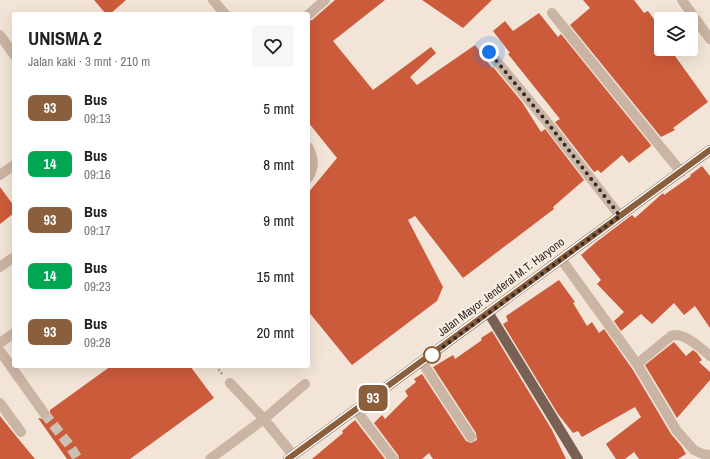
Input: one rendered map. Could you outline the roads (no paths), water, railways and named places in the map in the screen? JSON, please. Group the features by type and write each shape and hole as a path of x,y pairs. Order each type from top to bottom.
{"main road":[{"name":"Jalan Mayor Jenderal M.T. Haryono","path":"291,457 710,150"},
{"path":"488,312 578,459"}],"street":[{"path":"213,0 223,12"},
{"path":"310,13 325,0"},
{"path":"682,0 710,39"},
{"path":"552,13 681,172"},
{"path":"0,35 12,52"},
{"path":"489,52 547,122 620,216"},
{"path":"310,150 313,163 312,172 310,175"},
{"path":"1,172 12,166"},
{"path":"0,267 12,258"},
{"path":"561,259 637,364 677,431 694,450 710,455"},
{"path":"0,343 12,334"},
{"path":"637,364 671,336 676,334 681,335 710,356"},
{"path":"0,351 44,414"},
{"path":"422,362 471,437"},
{"path":"230,383 264,419 291,457"},
{"path":"210,459 264,419 305,384"},
{"path":"0,403 21,432"},
{"path":"356,410 393,459"}],"tunnel":[{"path":"44,413 70,446 78,459"}]}
